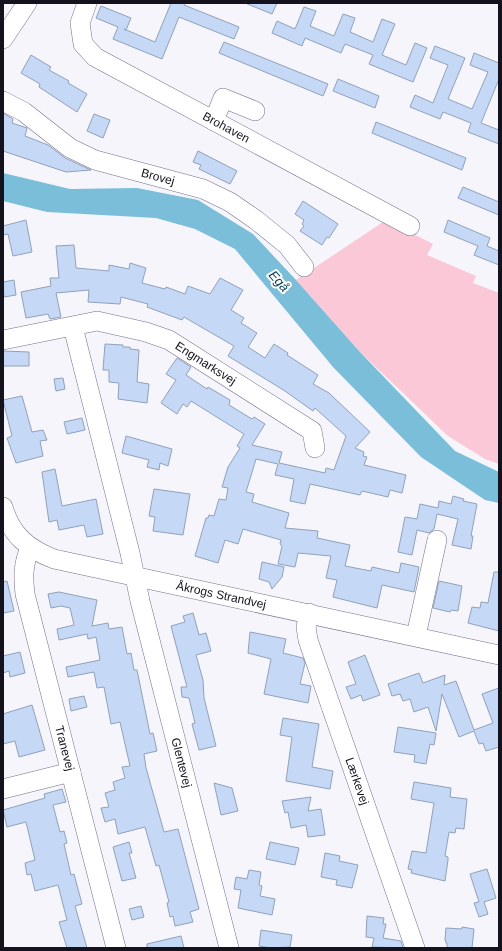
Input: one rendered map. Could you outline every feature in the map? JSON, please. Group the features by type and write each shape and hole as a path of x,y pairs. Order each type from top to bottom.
{"street":[{"path":"3,39 27,3"},
{"name":"Brohaven","path":"87,3 80,23 82,44 95,57 410,226"},
{"path":"214,121 223,98 255,111"},
{"name":"Brovej","path":"3,101 24,112 70,148 95,160 203,189 230,202 256,220 287,245 304,267"},
{"name":"Engmarksvej","path":"3,340 97,322 146,332 169,340 312,431 315,448"},
{"path":"73,326 136,577"},
{"path":"3,507 5,516 18,536 30,548"},
{"path":"416,636 437,540"},
{"name":"Åkrogs Strandvej","path":"30,548 54,559 499,654"},
{"name":"Tranevej","path":"30,548 24,562 23,575 25,594 116,948"},
{"name":"Glentevej","path":"136,577 140,601 229,948"},
{"name":"Lærkevej","path":"309,613 306,627 308,640 415,948"},
{"path":"3,789 71,772"}],"shaded area":[{"path":"386,220 433,244 427,255 476,276 473,283 499,293 499,464 485,459 448,436 359,351 296,280"}],"water":[{"name":"Egå","path":"3,173 70,189 137,188 198,200 253,234 359,351 455,451 499,472 499,503 485,500 421,457 333,367 235,249 195,229 156,218 47,212 3,201"}],"building":[{"path":"171,3 185,3 184,5 239,27 234,39 179,17 162,59 113,39 118,27 96,18 101,6 131,18 126,30 155,42"},
{"path":"245,3 277,3 272,14"},
{"path":"304,7 316,11 310,26 334,36 343,14 355,18 350,32 373,42 382,19 395,24 382,55 406,65 415,43 427,48 413,82 369,64 373,55 345,44 341,53 305,38 302,46 272,33 277,21 295,29"},
{"path":"224,42 328,84 323,96 219,53"},
{"path":"435,46 465,58 448,99 472,109 488,72 470,65 474,53 499,63 499,79 481,123 499,130 499,144 468,132 471,123 443,112 440,119 410,107 415,95 433,103 448,65 430,58"},
{"path":"31,55 51,67 49,70 69,81 68,83 87,94 77,112 39,87 40,84 21,73"},
{"path":"338,79 379,96 375,108 333,91"},
{"path":"3,113 13,119 12,123 27,128 25,136 48,145 65,158 91,170 66,172 3,151"},
{"path":"94,114 110,120 103,138 87,131"},
{"path":"376,122 466,158 462,170 372,133"},
{"path":"198,151 237,171 230,184 199,169 201,165 193,162"},
{"path":"463,187 499,202 499,215 458,198"},
{"path":"303,201 338,224 329,238 327,237 322,245 300,231 304,226 302,224 304,220 295,214"},
{"path":"26,220 32,252 13,256 8,234 3,235 3,226"},
{"path":"448,220 490,238 487,246 499,251 499,265 474,255 478,246 444,232"},
{"path":"74,245 76,268 109,271 109,265 129,269 130,263 146,268 142,283 165,289 166,287 185,294 188,286 210,294 220,278 243,290 231,310 244,318 241,323 257,333 248,347 265,358 274,344 288,353 287,355 318,375 313,384 329,393 370,432 355,448 364,452 363,456 367,457 364,465 406,475 402,493 390,490 388,497 362,491 360,495 310,484 305,504 290,501 294,479 275,475 278,464 256,459 246,492 254,494 252,502 289,513 285,528 318,531 317,538 350,545 345,566 371,571 372,567 399,573 401,563 419,567 414,592 382,585 377,608 333,597 337,580 326,578 331,556 298,553 295,567 278,564 282,546 280,544 281,540 243,529 238,544 225,540 218,563 195,556 206,518 208,518 209,515 214,516 219,499 226,500 228,488 222,487 228,467 240,448 237,446 244,434 191,401 187,407 183,404 177,414 161,403 176,380 166,374 177,358 191,367 186,375 207,389 208,387 230,400 229,405 252,419 254,417 265,424 252,445 282,452 279,463 325,473 326,468 334,470 346,436 315,408 313,411 285,391 228,356 234,346 184,317 182,320 147,307 148,304 121,297 120,304 88,302 89,290 56,293 61,317 50,319 48,314 26,318 21,292 51,286 50,278 59,278 56,246"},
{"path":"14,280 16,295 4,297 3,282"},
{"path":"105,344 123,345 123,347 130,347 130,349 139,350 137,382 149,384 147,403 118,399 119,383 109,382 109,370 103,370"},
{"path":"3,351 29,352 29,366 3,366"},
{"path":"63,378 65,389 56,391 54,379"},
{"path":"22,396 32,432 43,430 47,440 40,441 43,456 16,463 7,438 12,436 3,400"},
{"path":"82,418 85,430 67,434 64,422"},
{"path":"126,436 172,449 168,466 160,463 159,470 147,467 149,460 122,453"},
{"path":"55,469 62,506 96,499 103,534 87,537 84,525 59,530 57,520 49,522 42,472"},
{"path":"154,489 190,494 183,535 153,531 155,517 149,516"},
{"path":"453,496 464,499 463,501 477,504 471,536 473,536 471,549 452,545 458,519 437,514 434,529 429,533 417,530 412,555 398,552 405,517 417,519 420,504 438,508 439,501 451,504"},
{"path":"262,562 284,567 282,577 272,589 269,582 259,579"},
{"path":"494,572 499,572 499,631 468,623 472,607 480,608 481,602 488,603"},
{"path":"7,581 14,611 3,613 3,582"},
{"path":"439,581 462,586 458,611 451,610 450,612 433,608"},
{"path":"59,592 97,600 92,626 108,623 109,629 122,627 127,654 131,653 134,670 137,670 150,734 153,733 157,751 144,754 146,768 164,832 178,829 199,909 190,912 193,922 175,926 173,916 170,917 167,903 169,902 159,865 156,866 145,827 118,834 115,819 105,822 101,808 109,807 105,793 115,790 113,782 125,778 122,767 130,766 120,722 111,724 104,687 97,688 94,672 68,677 66,667 100,660 96,637 88,639 87,634 59,640 57,629 74,625 70,608 61,606 51,608 48,594"},
{"path":"193,613 199,635 206,633 211,651 196,655 203,680 204,698 216,746 199,750 192,724 195,723 189,698 182,697 181,687 187,687 171,626 185,622 183,616"},
{"path":"250,632 286,639 283,653 303,658 305,663 300,684 311,686 308,703 264,694 271,659 248,653"},
{"path":"20,652 25,673 10,677 9,671 3,673 3,656"},
{"path":"365,655 380,695 363,701 361,695 351,699 346,687 356,684 348,662"},
{"path":"419,673 423,683 445,675 444,685 456,681 474,730 493,723 482,694 499,688 499,747 486,751 483,743 479,744 474,731 459,737 442,694 436,731 428,707 414,712 410,699 403,701 400,694 392,696 388,684"},
{"path":"84,696 87,707 71,711 69,699"},
{"path":"32,705 45,750 19,757 15,741 3,744 3,714"},
{"path":"283,718 319,724 312,767 333,771 330,789 286,781 292,737 280,735"},
{"path":"398,727 436,733 434,745 430,744 426,764 414,762 415,755 394,752"},
{"path":"414,782 451,788 450,797 467,799 464,829 456,828 455,833 449,832 445,856 448,857 448,860 445,881 411,873 412,870 408,869 412,851 426,853 434,803 411,799"},
{"path":"214,783 232,788 238,811 221,815"},
{"path":"62,789 66,802 53,805 60,832 64,831 67,843 64,844 71,875 74,874 82,904 75,906 87,948 67,948 59,922 67,920 58,885 35,891 31,874 27,875 25,863 35,860 26,822 7,827 3,810 45,798 44,794"},
{"path":"311,797 308,811 321,809 325,835 308,837 306,825 291,828 288,812 285,813 282,801"},
{"path":"129,842 132,853 129,853 136,878 122,881 113,847"},
{"path":"270,842 299,848 295,865 266,859"},
{"path":"325,853 340,856 339,861 358,865 352,888 336,885 337,880 321,877"},
{"path":"487,869 496,898 484,902 488,914 479,917 474,903 479,902 470,874"},
{"path":"249,870 261,872 259,885 262,886 260,896 275,899 272,915 238,908 241,890 234,889 236,877 247,879"},
{"path":"141,906 144,917 132,920 129,909"},
{"path":"367,916 384,918 383,924 386,924 383,938 401,941 403,948 372,947 374,938 366,937"},
{"path":"462,927 474,929 472,948 447,948 445,939 446,928 462,929"},
{"path":"261,930 292,935 290,947 272,948 259,946"},
{"path":"181,936 184,948 147,948 147,944"}]}
